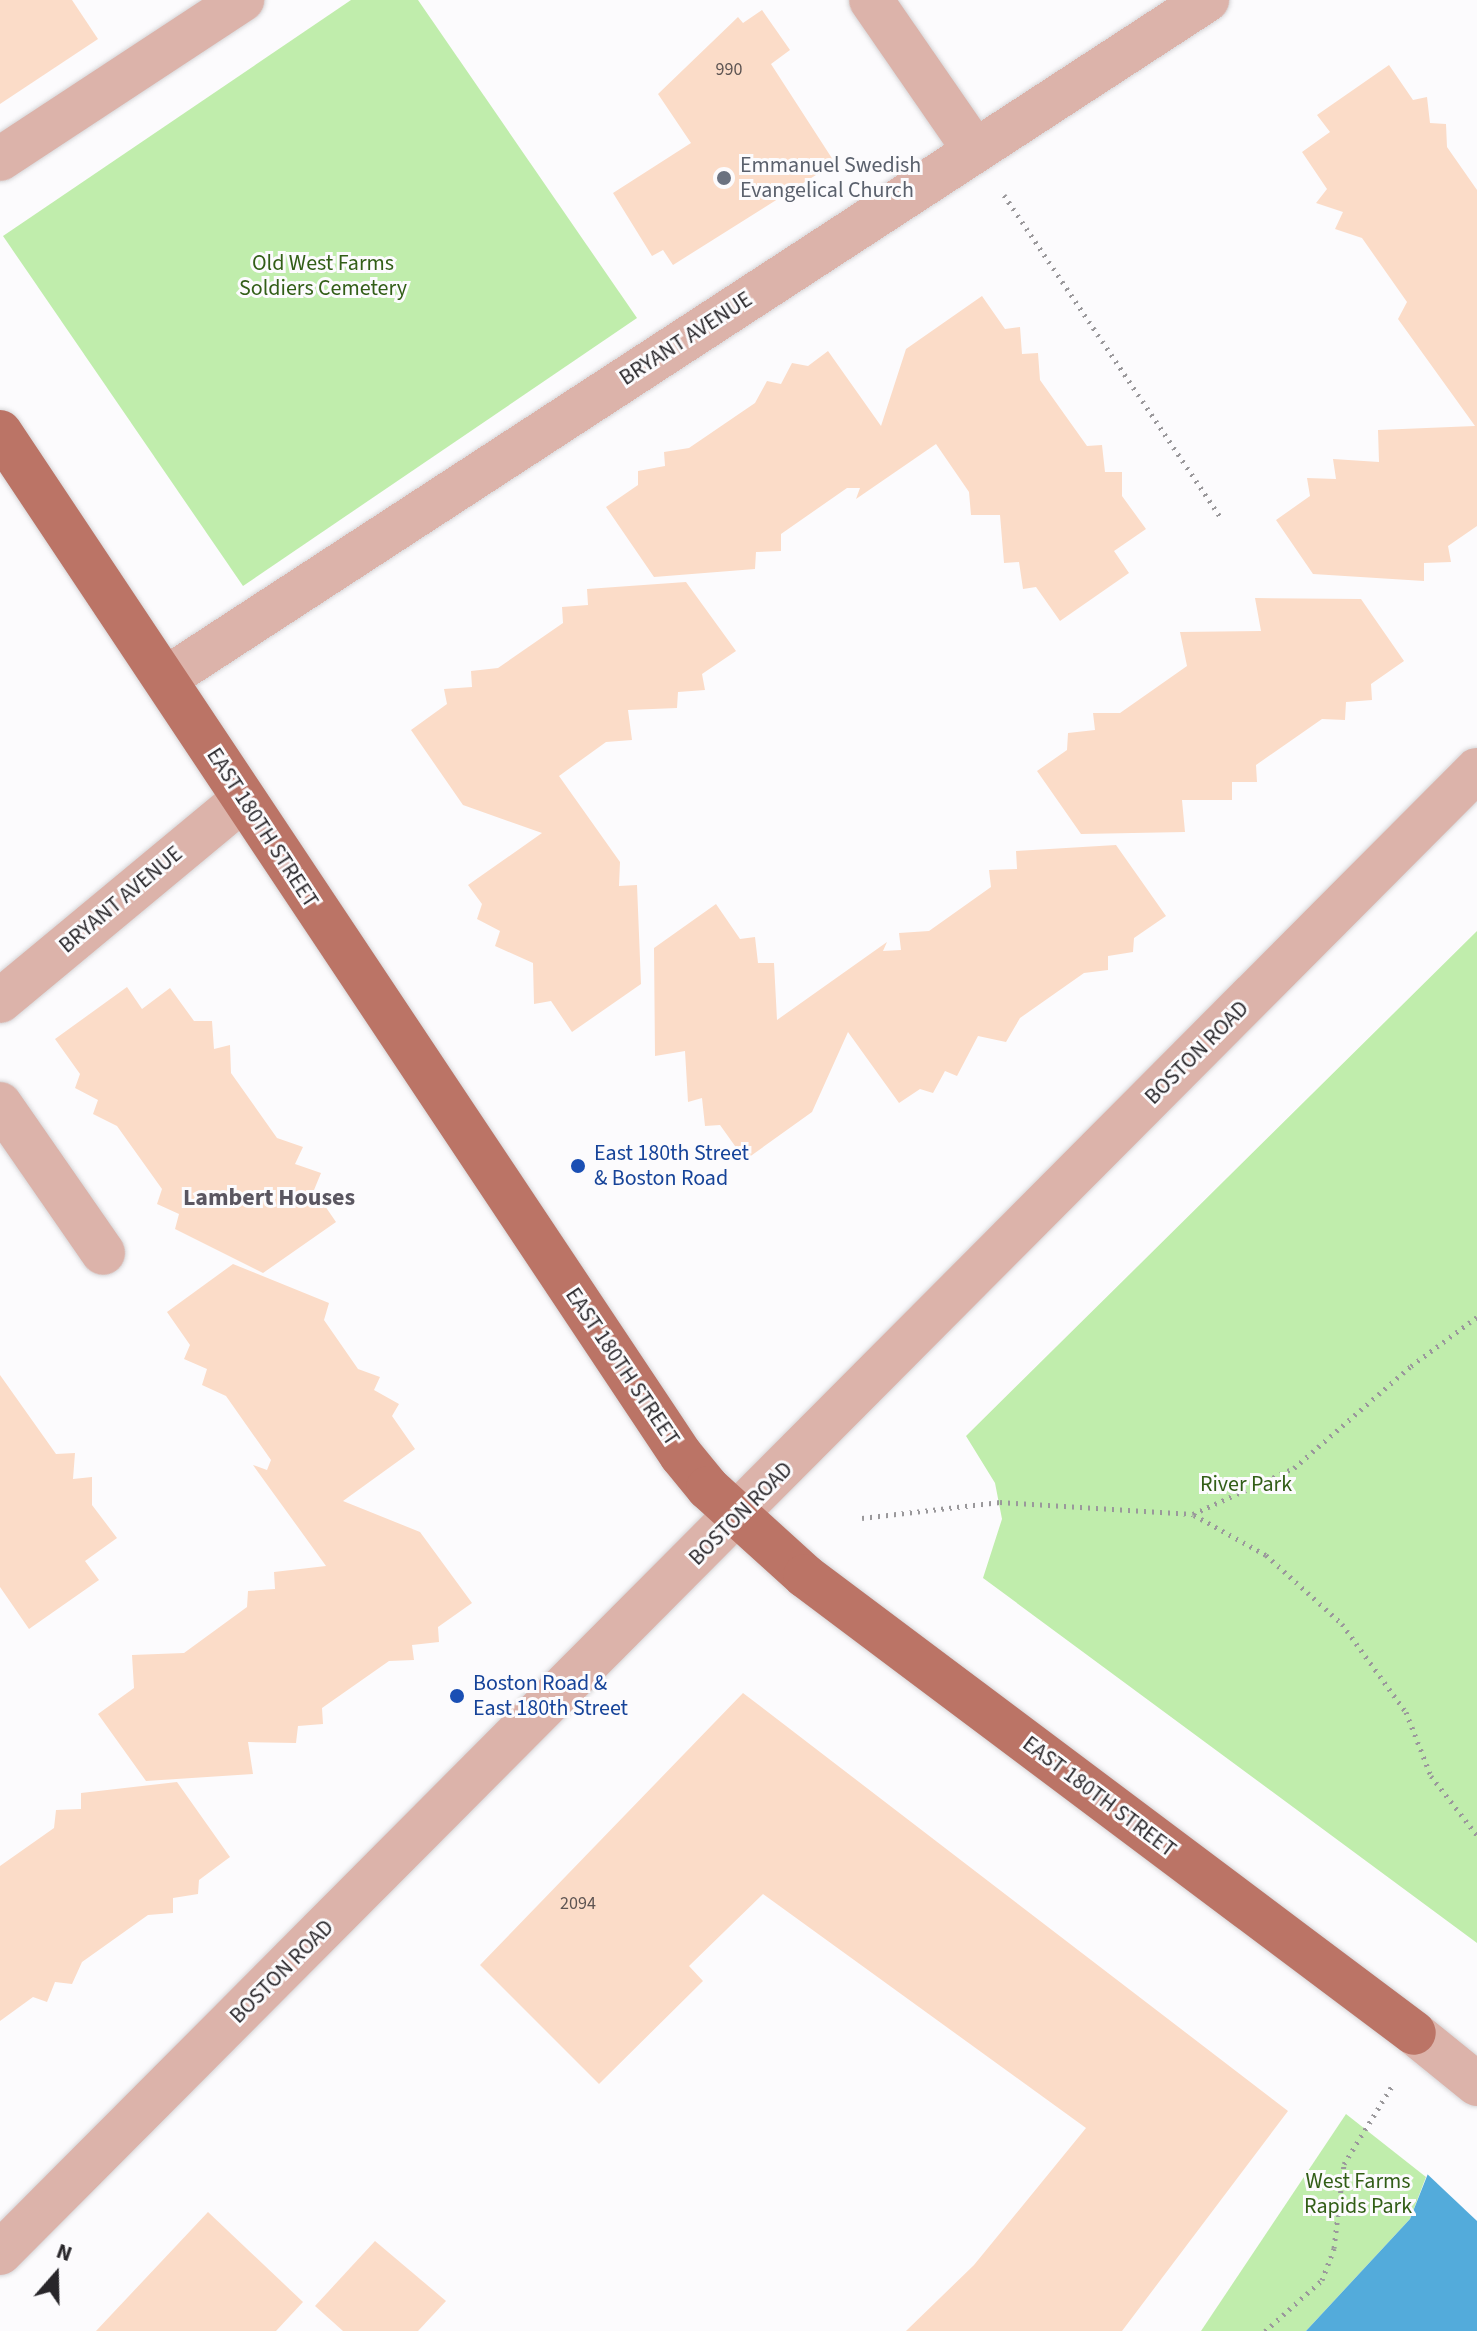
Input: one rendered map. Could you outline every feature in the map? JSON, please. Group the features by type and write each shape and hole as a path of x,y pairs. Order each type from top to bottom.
{"main road":[{"name":"EAST 180TH STREET","path":"0,432 681,1455 737,1517 805,1576 1414,2033"}],"street":[{"path":"0,159 242,0"},
{"path":"871,0 975,151"},
{"name":"BRYANT AVENUE","path":"165,679 1207,0"},
{"name":"BOSTON ROAD","path":"0,2253 737,1517 1477,770"},
{"name":"BRYANT AVENUE","path":"0,1001 243,799"},
{"path":"0,1104 103,1253"},
{"name":"EAST 180TH STREET","path":"1414,2033 1468,2076"}],"path":[{"path":"975,151 1221,518"},
{"path":"1193,1514 1294,1468 1411,1366 1477,1317"},
{"path":"862,1518 1000,1502 1193,1514 1266,1555 1342,1624 1406,1712 1431,1776 1477,1835"},
{"path":"1265,2331 1322,2280 1334,2248 1344,2164 1381,2111 1414,2033"}],"green space":[{"name":"Old West Farms Soldiers Cemetery","path":"351,0 418,0 637,318 243,586 3,236"},
{"name":"River Park","path":"1477,931 1477,1943 983,1578 1002,1519 995,1483 966,1436"},
{"name":"West Farms Rapids Park","path":"1346,2114 1426,2177 1410,2219 1306,2331 1201,2331"}],"water":[{"path":"1477,2050 1477,2331 1306,2331 1410,2219"}],"pier":[{"path":"1477,2046 1477,2221 1424,2171"}],"building":[{"path":"0,0 72,0 98,39 0,104"},
{"name":"Emmanuel Swedish Evangelical Church","path":"762,10 790,50 771,64 835,163 673,265 663,250 652,256 613,193 691,143 658,94 738,17 743,23"},
{"path":"1389,65 1413,100 1427,97 1430,123 1446,124 1447,147 1477,190 1477,526 1448,546 1451,562 1424,563 1424,581 1313,574 1276,520 1310,496 1307,478 1336,479 1333,459 1379,462 1378,430 1475,426 1398,319 1407,302 1362,238 1335,229 1343,212 1316,203 1327,189 1302,152 1330,132 1317,115"},
{"path":"982,296 1005,329 1020,327 1022,354 1038,353 1040,380 1087,446 1102,445 1105,472 1122,472 1122,496 1146,529 1114,551 1129,573 1060,621 1036,587 1023,589 1019,562 1004,563 1000,515 971,515 969,492 936,444 856,499 860,488 847,488 781,534 781,551 756,552 755,569 654,577 606,507 638,485 638,471 665,466 664,452 689,448 755,403 767,381 781,384 792,363 808,366 828,351 881,426 906,349"},
{"path":"686,582 736,651 702,674 705,690 678,692 677,708 628,710 632,740 606,742 559,776 620,862 619,886 637,885 641,984 572,1032 551,1001 534,1004 533,963 495,946 500,931 477,919 482,904 468,885 542,833 463,805 411,730 447,704 444,689 472,687 471,671 498,668 563,623 562,607 588,605 587,589"},
{"path":"1255,598 1361,599 1404,661 1371,684 1372,700 1346,702 1345,720 1322,719 1256,765 1257,782 1232,782 1232,800 1182,800 1185,832 1081,834 1037,771 1067,750 1068,733 1095,730 1093,713 1120,713 1187,666 1180,632 1261,631"},
{"path":"1116,845 1166,916 1134,938 1133,952 1108,956 1108,970 1084,973 1020,1018 1006,1042 978,1036 957,1076 945,1071 933,1093 920,1089 899,1103 848,1032 812,1112 745,1160 720,1125 705,1126 702,1098 688,1102 685,1051 655,1056 654,948 716,904 740,939 755,937 758,963 774,963 777,1020 887,942 883,951 901,950 899,933 929,931 991,887 989,870 1017,869 1016,851"},
{"path":"127,987 142,1009 170,988 194,1021 212,1021 214,1049 230,1045 231,1073 277,1138 303,1147 295,1164 321,1173 314,1190 336,1222 263,1273 175,1229 179,1214 157,1204 162,1189 117,1126 93,1114 98,1100 75,1088 80,1074 55,1039"},
{"path":"233,1264 329,1303 324,1320 358,1369 380,1377 374,1390 399,1404 392,1416 415,1449 343,1501 420,1532 472,1603 438,1627 439,1642 412,1645 414,1660 389,1661 322,1708 323,1724 298,1726 296,1743 248,1742 253,1774 146,1781 98,1714 134,1688 132,1655 184,1653 247,1607 248,1591 275,1589 274,1572 326,1566 253,1465 267,1470 271,1460 226,1396 202,1385 207,1369 184,1359 190,1345 167,1312"},
{"path":"0,1375 56,1454 75,1453 73,1479 92,1477 92,1505 117,1538 85,1561 99,1580 29,1629 0,1587"},
{"path":"743,1693 1288,2111 1122,2331 906,2331 974,2265 1086,2128 763,1894 689,1966 703,1981 599,2084 480,1965"},
{"path":"177,1782 230,1857 199,1880 198,1894 173,1898 173,1913 148,1915 82,1962 72,1984 55,1982 47,2002 33,1997 0,2021 0,1866 54,1828 56,1810 81,1809 81,1793"},
{"path":"208,2212 303,2302 276,2331 96,2331"},
{"path":"375,2241 446,2301 418,2331 343,2331 315,2306"}],"place":[{"name":"Emmanuel Swedish Evangelical Church","path":"724,178"},
{"name":"East 180th Street & Boston Road","path":"578,1166"},
{"name":"Boston Road & East 180th Street","path":"457,1696"}],"district":[{"name":"Lambert Houses","path":"269,1198"}]}
